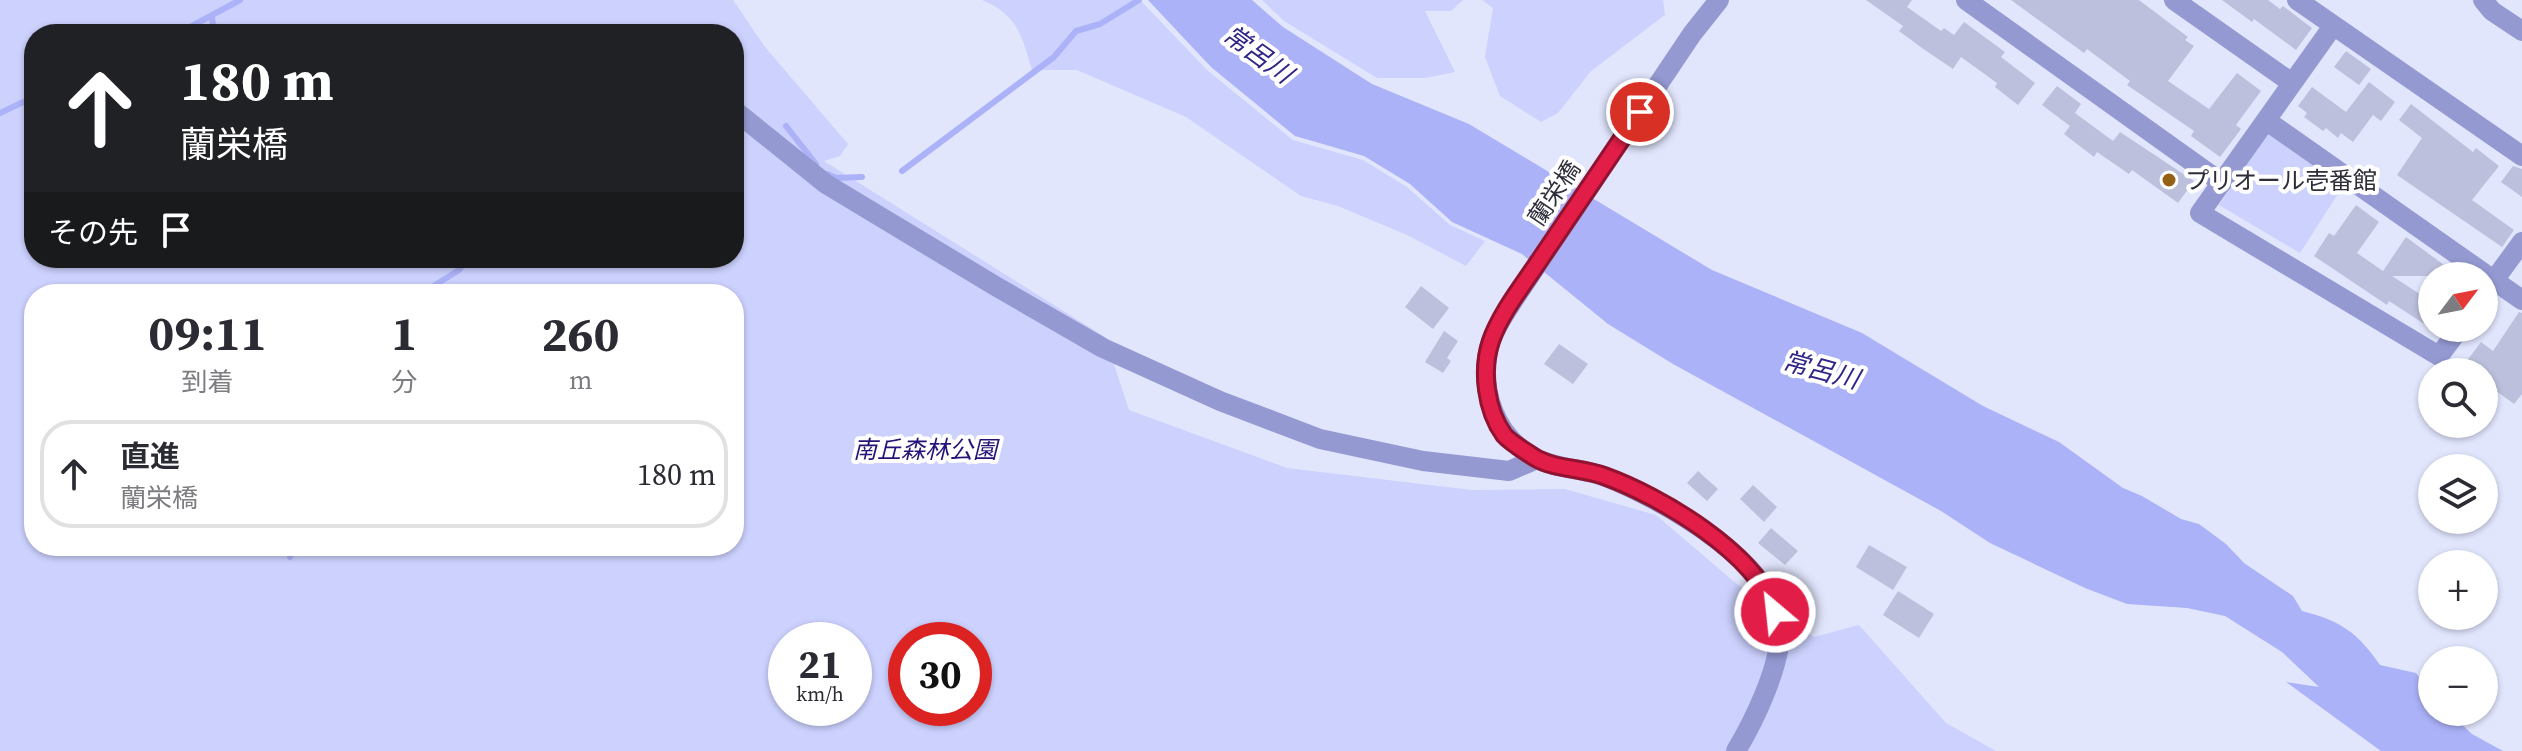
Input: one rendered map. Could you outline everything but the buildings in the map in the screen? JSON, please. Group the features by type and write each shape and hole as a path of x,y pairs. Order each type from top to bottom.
{"street":[{"path":"1966,0 2222,183"},
{"path":"2174,0 2292,83"},
{"path":"2297,0 2522,156"},
{"path":"2483,0 2492,11 2522,31"},
{"name":"蘭栄橋","path":"1537,459 1505,435 1491,406 1484,375 1491,341 1518,292 1692,34 1717,2"},
{"path":"2333,26 2200,213 2439,356 2450,342"},
{"path":"744,118 826,184 947,257 1103,348 1220,401 1320,439 1423,461 1509,471 1537,459 1603,476 1656,499 1745,562 1769,594 1780,631 1764,695 1736,751"},
{"path":"2267,121 2456,262"},
{"path":"2498,275 2522,242"},
{"path":"2498,291 2522,300"}],"green space":[{"name":"南丘森林公園","path":"0,0 733,0 765,47 848,144 840,156 824,161 1105,337 1129,410 1287,468 1472,490 1565,489 1656,515 1765,608 1814,637 1859,625 1946,723 1996,751 0,751"},
{"path":"982,0 1140,0 1207,70 1293,140 1363,160 1407,187 1450,225 1485,241 1466,266 1407,235 1338,206 1301,196 1186,117 1077,70 1032,70 1017,28 1004,12"},
{"path":"1262,0 1463,0 1451,11 1425,11 1455,72 1425,78 1377,78 1284,21"},
{"path":"1482,0 1663,0 1665,15 1591,71 1558,113 1541,122 1500,96 1485,57 1493,8"},
{"path":"2268,132 2345,183 2300,253 2219,205"}],"water":[{"name":"常呂川","path":"1148,0 1252,0 1283,27 1372,84 1469,124 1712,270 1862,333 1983,406 2059,442 2123,488 2181,519 2199,524 2226,544 2244,563 2293,596 2302,611 2347,629 2380,665 2416,673 2418,726 2464,726 2503,751 2381,751 2286,682 2319,687 2282,652 2225,616 2187,608 2127,604 2085,588 1990,543 1941,511 1673,364 1608,324 1522,254 1452,222 1410,184 1364,156 1295,136 1211,67"}],"waterway":[{"path":"196,24 240,0"},
{"path":"902,171 1054,57 1076,31 1100,24 1139,0"},
{"path":"212,17 213,24"},
{"path":"0,113 24,102"},
{"path":"786,126 816,164"},
{"path":"827,174 836,178 862,177"},
{"path":"437,284 460,268"}],"place":[{"name":"プリオール壱番館","path":"2169,180"}],"route":[{"path":"1640,112 1513,301 1491,341 1484,375 1491,406 1505,435 1537,459 1603,476 1656,499 1702,530 1745,562 1769,594 1775,612"}]}
